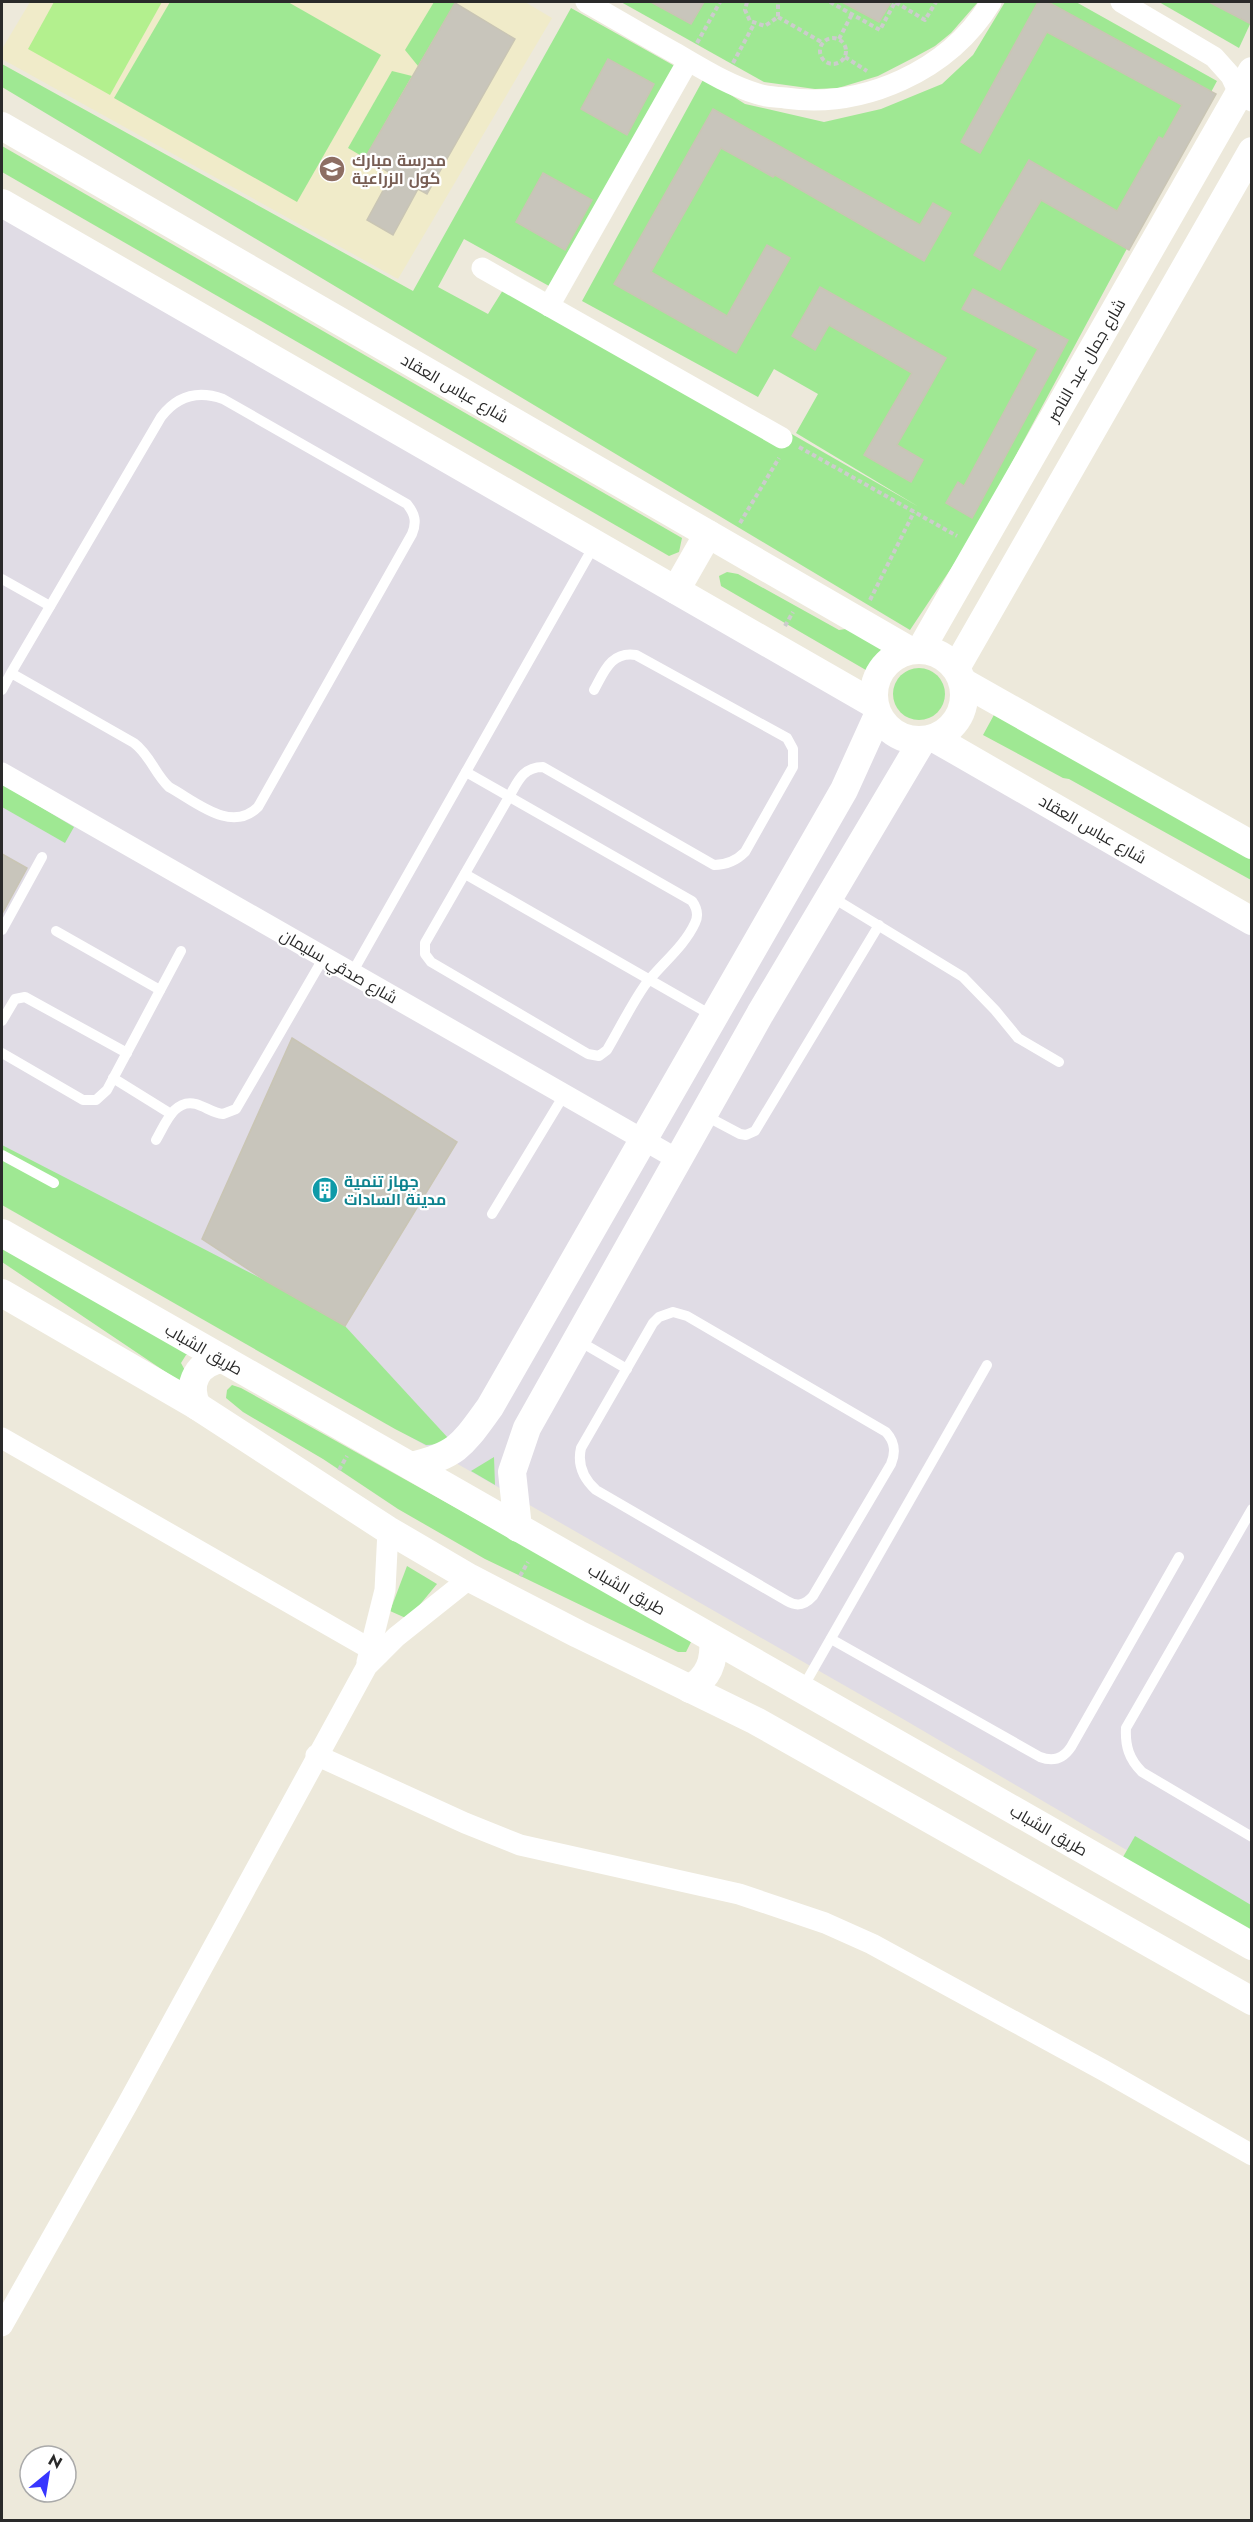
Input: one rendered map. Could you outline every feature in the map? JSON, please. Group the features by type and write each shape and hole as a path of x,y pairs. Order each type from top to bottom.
{"main road":[{"name":"شارع جمال عبد الناصر","path":"915,650 978,548 1247,88"},
{"name":"شارع عباس العقاد","path":"2,126 717,540 859,621 915,650"},
{"path":"2,203 774,646 876,710 889,729 904,738 928,739 949,730 960,716 965,699 960,675 1251,151"},
{"path":"676,590 717,540"},
{"path":"411,1467 431,1461 462,1445 490,1407 844,790 876,710 873,689 881,670 896,655 915,650 941,655 960,675 1251,845"},
{"name":"شارع عباس العقاد","path":"928,739 1251,921"},
{"path":"529,1534 512,1472 527,1428 760,1014 928,739"},
{"path":"719,1005 760,1014"},
{"name":"طريق الشباب","path":"2,1233 1251,1946"},
{"path":"2,1293 197,1406 326,1491 470,1578 756,1721 1251,2001"},
{"path":"197,1406 192,1391 195,1376 207,1364 223,1359"},
{"path":"490,1407 493,1414 502,1422 516,1429 527,1428"},
{"path":"690,1689 699,1683 710,1668 713,1658 713,1639"}],"street":[{"path":"586,2 722,81 760,95 804,101 848,98 890,86 926,68 957,43 991,2"},
{"path":"1121,2 1214,57 1227,61 1251,60"},
{"path":"1214,57 1231,76 1247,88"},
{"path":"549,306 688,61"},
{"path":"482,268 786,440"},
{"name":"شارع صدقي سليمان","path":"2,773 677,1159"},
{"path":"2,1438 372,1656"},
{"path":"2,2326 226,1927 316,1755 372,1656 385,1590 388,1530"},
{"path":"372,1656 470,1578"},
{"path":"316,1755 465,1823 520,1845 739,1894 825,1923 893,1955 1103,2070 1251,2155"}],"lane":[{"path":"2,690 11,673 160,417 175,402 203,394 223,399 407,504 414,516 412,534 258,807 244,818 228,818 220,815 169,787 135,743 11,673"},
{"path":"352,973 596,544"},
{"path":"2,579 50,606"},
{"path":"466,772 509,797 692,901 697,912 694,925 672,956 649,980 608,1050 599,1056 588,1054 427,959 425,943 465,874 509,797 521,775 527,770 543,767 714,865 732,862 745,852 793,766 793,749 787,738 636,655 624,654 613,659 594,690"},
{"path":"2,930 42,857"},
{"path":"465,874 649,980 719,1005"},
{"path":"830,896 963,977 1018,1038 1059,1062"},
{"path":"703,1114 740,1134 751,1134 755,1131 879,925"},
{"path":"56,931 160,990"},
{"path":"2,1053 90,1101 101,1096 182,951"},
{"path":"156,1140 171,1114 182,1104 197,1104 223,1114 236,1109 324,957"},
{"path":"2,1022 15,999 25,996 127,1053"},
{"path":"113,1078 171,1114"},
{"path":"492,1214 564,1095"},
{"path":"2,1155 54,1183"},
{"path":"680,1313 890,1436 895,1449 891,1464 809,1601 804,1604 792,1604 590,1484 581,1470 581,1448 627,1369 653,1323 665,1314 680,1313"},
{"path":"576,1339 627,1369"},
{"path":"802,1689 987,1365"},
{"path":"1251,1509 1126,1728 1125,1737 1130,1756 1142,1772 1251,1837"},
{"path":"831,1639 1040,1757 1056,1760 1068,1753 1179,1557"}],"path":[{"path":"688,61 720,2"},
{"path":"747,2 747,16 754,24 765,26 778,17"},
{"path":"778,2 778,17"},
{"path":"830,2 880,30 895,2 926,20 936,2"},
{"path":"839,39 852,14"},
{"path":"778,17 823,43"},
{"path":"722,81 754,24"},
{"path":"830,38 839,39 846,48 845,57 838,63 830,63 823,58 820,50 823,43 830,38"},
{"path":"717,540 786,440 978,548"},
{"path":"859,621 914,512"},
{"path":"774,646 805,590"},
{"path":"326,1491 358,1437"},
{"path":"508,1598 529,1534"}],"shaded area":[{"name":"مدرسة مبارك كول الزراعية","path":"30,2 525,2 552,18 398,279 2,59 2,49"},
{"path":"2,214 1251,933 1251,1923 903,1719 2,1203"}],"green space":[{"path":"54,2 162,2 110,95 28,49"},
{"path":"170,2 288,2 381,55 297,202 114,98"},
{"path":"434,2 455,3 418,66 405,50"},
{"path":"621,2 978,2 951,33 935,46 915,57 878,76 838,88 815,89 764,82"},
{"path":"1005,2 1076,2 1217,81 972,537 910,630 2,87 2,64 413,291 571,8 680,69 558,291 464,239 438,287 488,314 513,274 919,507 796,433 818,394 774,369 758,397 582,301 704,78 745,104 824,122 881,109 942,84 973,55"},
{"path":"1159,2 1251,2 1251,22 1239,48"},
{"path":"392,71 412,76 365,158 348,148"},
{"path":"2,146 682,538 679,552 669,556 2,172"},
{"path":"727,572 738,574 839,630 846,629 885,647 873,664 871,673 721,586 719,576"},
{"path":"919,668 929,670 937,676 943,684 945,694 943,704 937,712 929,718 919,720 909,718 901,712 895,704 893,694 895,684 901,676 909,670"},
{"path":"995,713 1251,859 1251,880 1069,779 1063,778 983,735"},
{"path":"2,784 74,827 65,843 2,807"},
{"path":"2,1145 266,1281 345,1326 449,1439 445,1444 426,1445 395,1429 2,1205"},
{"path":"2,1243 194,1352 186,1355 181,1363 197,1393 2,1262"},
{"path":"232,1385 684,1635 691,1642 686,1652 678,1652 485,1559 398,1509 323,1459 243,1412 226,1398 227,1390"},
{"path":"494,1457 495,1485 471,1471"},
{"path":"407,1566 437,1584 408,1619 390,1611"},
{"path":"1135,1836 1251,1905 1251,1933 1123,1857"}],"building":[{"path":"651,2 704,2 691,24"},
{"path":"842,2 891,2 879,22"},
{"path":"1038,2 1048,2 1216,94 1129,250 1041,200 1000,270 974,255 1029,160 1117,211 1159,137 1163,139 1182,105 1047,32 980,153 961,142"},
{"path":"1209,2 1251,2 1251,24"},
{"path":"455,3 515,39 427,194 418,189 393,235 367,220 392,174 365,158"},
{"path":"608,59 654,84 627,135 581,109"},
{"path":"713,109 920,225 933,203 951,213 924,261 775,175 773,177 721,148 651,272 727,316 767,245 790,258 736,353 614,284"},
{"path":"543,173 592,200 565,250 516,222"},
{"path":"820,287 946,358 897,445 923,460 911,482 864,455 912,373 829,325 815,350 792,336"},
{"path":"973,289 1068,340 972,518 946,503 958,482 964,486 1038,349 962,309"},
{"path":"2,854 27,868 2,914"},
{"name":"جهاز تنمية مدينة السادات","path":"292,1038 457,1142 345,1326 266,1281 202,1239"}],"place":[{"name":"مدرسة مبارك كول الزراعية","path":"332,169"},
{"name":"جهاز تنمية مدينة السادات","path":"325,1190"}]}
